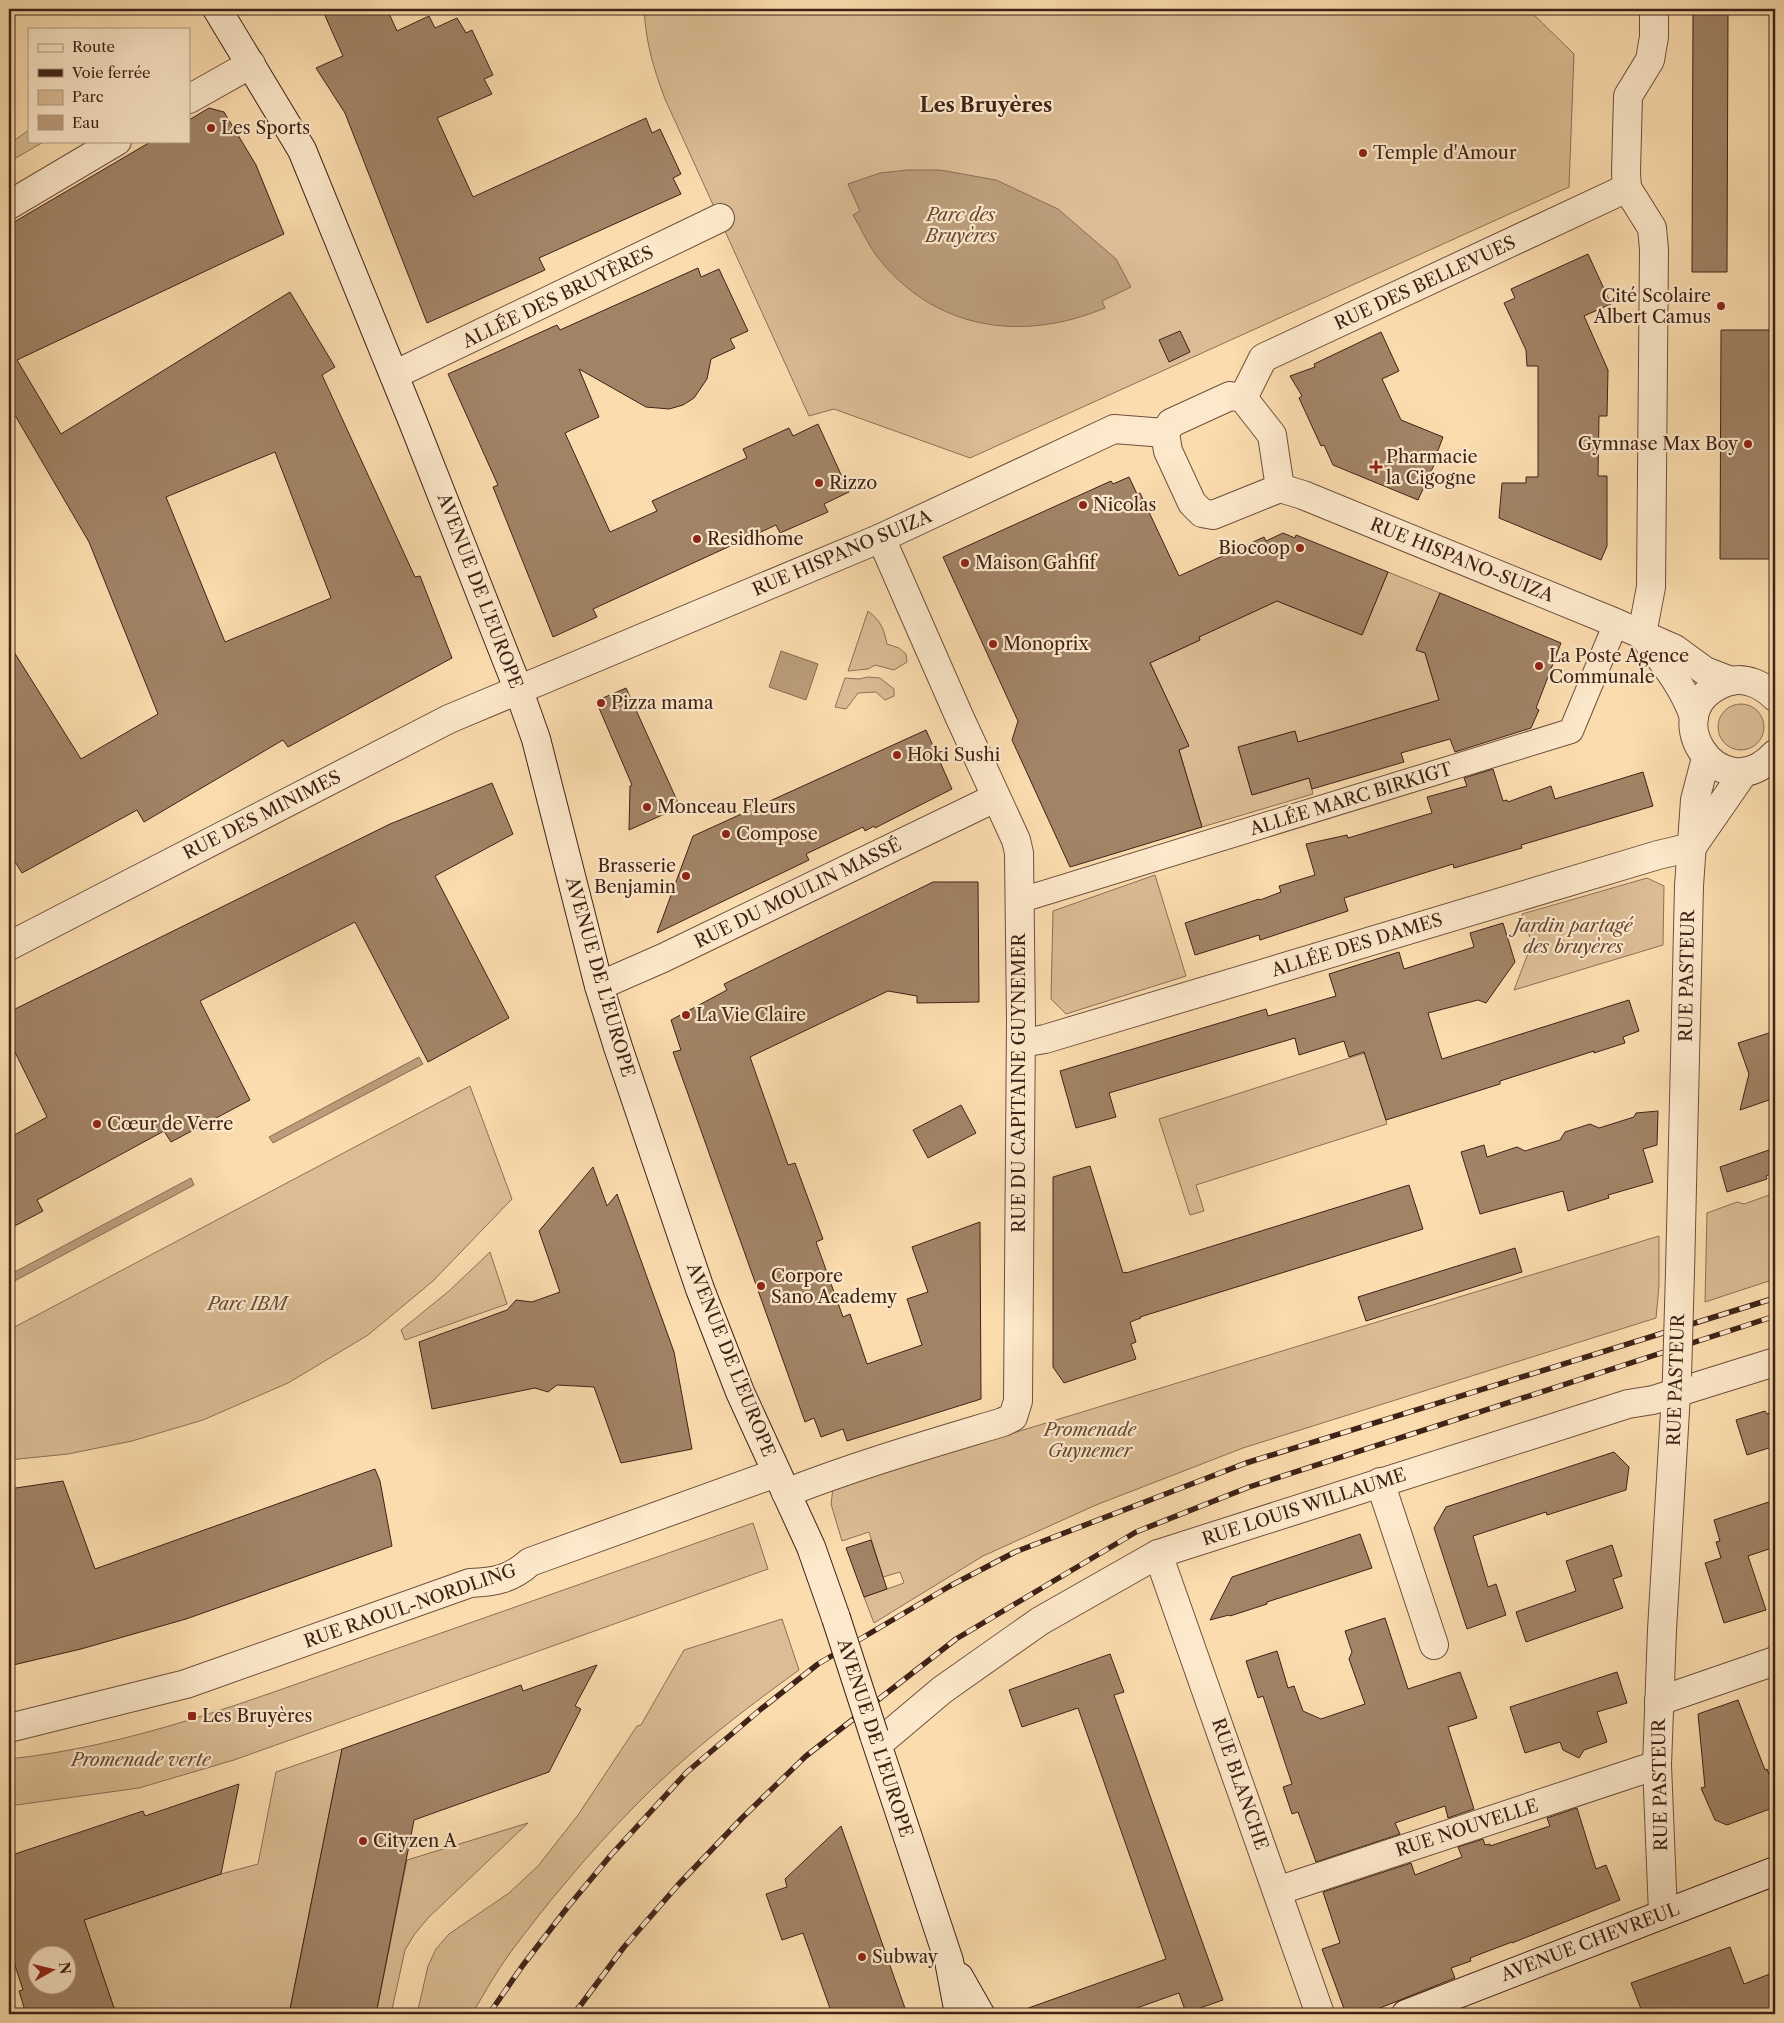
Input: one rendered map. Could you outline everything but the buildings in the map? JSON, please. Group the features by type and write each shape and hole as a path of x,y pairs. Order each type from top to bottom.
{"street":[{"name":"AVENUE DE L'EUROPE","path":"217,9 302,150 394,375 519,691 536,739 599,986 621,1056 700,1289 740,1392 811,1547 949,1961 959,2014"},
{"path":"1642,634 1652,586 1654,249 1652,228 1627,188 1626,172 1628,96 1650,60 1654,37 1654,9"},
{"path":"190,98 250,64"},
{"path":"9,205 115,142"},
{"name":"RUE DES BELLEVUES","path":"1243,398 1263,358 1627,188"},
{"name":"ALLÉE DES BRUYÈRES","path":"394,375 720,218"},
{"path":"1230,396 1243,398 1272,435 1280,488 1213,515 1202,512 1192,503 1168,451 1165,433 1171,423 1230,396"},
{"name":"RUE HISPANO SUIZA","path":"519,691 881,538 1114,429 1165,433"},
{"name":"RUE HISPANO-SUIZA","path":"1280,488 1320,502 1642,634 1675,649 1705,671 1731,681 1744,680 1757,684 1769,691 1775,698"},
{"name":"RUE DU CAPITAINE GUYNEMER","path":"781,1483 856,1468 1003,1422 1013,1416 1018,1401 1021,1042 1017,846 881,538"},
{"name":"ALLÉE MARC BIRKIGT","path":"1018,901 1571,731 1616,623"},
{"name":"RUE HISPANO-SUIZA","path":"1642,634 1672,671 1690,704 1694,717 1695,739 1706,758"},
{"path":"1694,717 1698,704 1707,693 1718,685 1731,681"},
{"name":"RUE DES MINIMES","path":"9,946 449,719 519,691"},
{"path":"1706,758 1717,766 1730,771 1744,772 1761,766 1775,754"},
{"name":"RUE PASTEUR","path":"1663,1913 1658,1765 1659,1701 1677,1384 1689,886 1695,800 1706,758"},
{"path":"1692,847 1744,772"},
{"name":"RUE DU MOULIN MASSÉ","path":"599,986 663,958 996,798"},
{"name":"ALLÉE DES DAMES","path":"1021,1042 1045,1039 1658,855 1692,847"},
{"name":"RUE LOUIS WILLAUME","path":"876,1740 942,1690 1040,1621 1158,1554 1628,1404 1654,1400 1677,1384 1775,1362"},
{"path":"1380,1482 1434,1645"},
{"name":"RUE RAOUL-NORDLING","path":"9,1728 186,1684 457,1588 470,1584 492,1582 518,1573 530,1562 781,1483"},
{"name":"RUE BLANCHE","path":"1158,1554 1320,2014"},
{"path":"1659,1701 1775,1661"},
{"name":"RUE NOUVELLE","path":"1277,1891 1658,1765"},
{"name":"AVENUE CHEVREUL","path":"1406,2014 1775,1871"},
{"name":"AVENUE DE L'EUROPE","path":"949,1961 980,2014"}],"green space":[{"name":"Parc des Bruyères","path":"644,9 1528,9 1574,54 1569,187 970,458 834,409 809,416 665,99 651,55 646,33"},
{"path":"28,131 28,142 43,142 9,162 9,144"},
{"path":"1388,572 1440,593 1416,650 1425,653 1439,700 1298,742 1295,731 1239,747 1252,795 1309,778 1313,794 1202,827 1179,750 1188,745 1142,645 1164,657 1200,640 1199,637 1277,601 1362,635"},
{"path":"868,611 881,626 887,644 899,648 906,654 907,662 894,670 875,665 868,669 848,671"},
{"path":"868,677 880,678 894,689 894,696 885,700 876,692 858,693 846,709 835,707 845,678 859,679"},
{"path":"1746,704 1758,710 1763,718 1763,736 1758,744 1750,749 1736,750 1724,744 1719,736 1718,722 1724,710 1732,705"},
{"path":"1155,875 1186,976 1066,1014 1051,999 1053,911"},
{"name":"Jardin partagé des bruyères","path":"1647,878 1664,886 1663,945 1514,990 1532,943 1522,914"},
{"path":"1365,1053 1387,1124 1196,1185 1204,1211 1190,1215 1159,1119"},
{"name":"Parc IBM","path":"470,1086 512,1199 433,1281 368,1335 288,1383 203,1420 132,1441 68,1454 9,1460 9,1330"},
{"path":"1775,1193 1775,1279 1705,1302 1707,1213 1737,1202 1744,1204"},
{"name":"Promenade Guynemer","path":"1659,1236 1659,1286 1656,1318 1243,1448 1096,1505 983,1556 874,1623 864,1597 904,1583 900,1572 883,1577 869,1532 842,1541 831,1504 833,1488"},
{"path":"490,1252 507,1304 405,1340 401,1330 449,1291"},
{"name":"Promenade verte","path":"753,1523 768,1569 234,1760 139,1788 9,1806 9,1759 55,1753 100,1744 189,1720 277,1691"},
{"path":"782,1619 799,1670 692,1753 652,1789 617,1825 524,1934 500,1968 472,2014 417,2014 428,1966 436,1949 449,1934 509,1893 538,1866 578,1815 637,1726 641,1725 684,1650"},
{"path":"342,1749 289,2014 116,2014 84,1920 221,1874 258,1864 276,1772"},
{"path":"528,1823 428,1918 414,1935 405,1950 391,2014 376,2014 407,1860"}],"water":[{"path":"908,170 940,170 996,180 1058,209 1116,259 1131,287 1102,301 1105,308 1073,319 1042,325 1011,326 980,323 951,314 924,300 899,280 876,255 853,215 860,211 848,184 880,173"},
{"path":"781,651 818,664 806,700 769,687"},
{"path":"419,1057 423,1064 273,1143 269,1137"},
{"path":"191,1178 194,1185 9,1284 9,1275"}],"railway":[{"path":"489,2014 523,1965 567,1908 611,1855 687,1772 761,1709 818,1664 950,1586 1015,1552 1246,1463 1775,1298"},
{"path":"574,2014 624,1947 678,1885 742,1818 806,1756 956,1639 1136,1532 1249,1487 1775,1316"}],"place":[{"name":"Les Sports","path":"211,128"},
{"name":"Temple d'Amour","path":"1363,153"},
{"name":"Cité Scolaire Albert Camus","path":"1721,306"},
{"name":"Gymnase Max Boy","path":"1748,444"},
{"name":"Pharmacie la Cigogne","path":"1376,467"},
{"name":"Rizzo","path":"819,483"},
{"name":"Nicolas","path":"1083,505"},
{"name":"Residhome","path":"697,539"},
{"name":"Biocoop","path":"1300,548"},
{"name":"Maison Gahfif","path":"965,563"},
{"name":"Monoprix","path":"993,644"},
{"name":"La Poste Agence Communale","path":"1539,666"},
{"name":"Pizza mama","path":"601,703"},
{"name":"Hoki Sushi","path":"897,755"},
{"name":"Monceau Fleurs","path":"647,807"},
{"name":"Compose","path":"726,834"},
{"name":"Brasserie Benjamin","path":"686,876"},
{"name":"La Vie Claire","path":"686,1015"},
{"name":"Cœur de Verre","path":"97,1124"},
{"name":"Corpore Sano Academy","path":"761,1286"},
{"name":"Les Bruyères","path":"192,1716"},
{"name":"Cityzen A","path":"363,1841"},
{"name":"Subway","path":"862,1957"}],"district":[{"name":"Les Bruyères","path":"986,105"}]}
